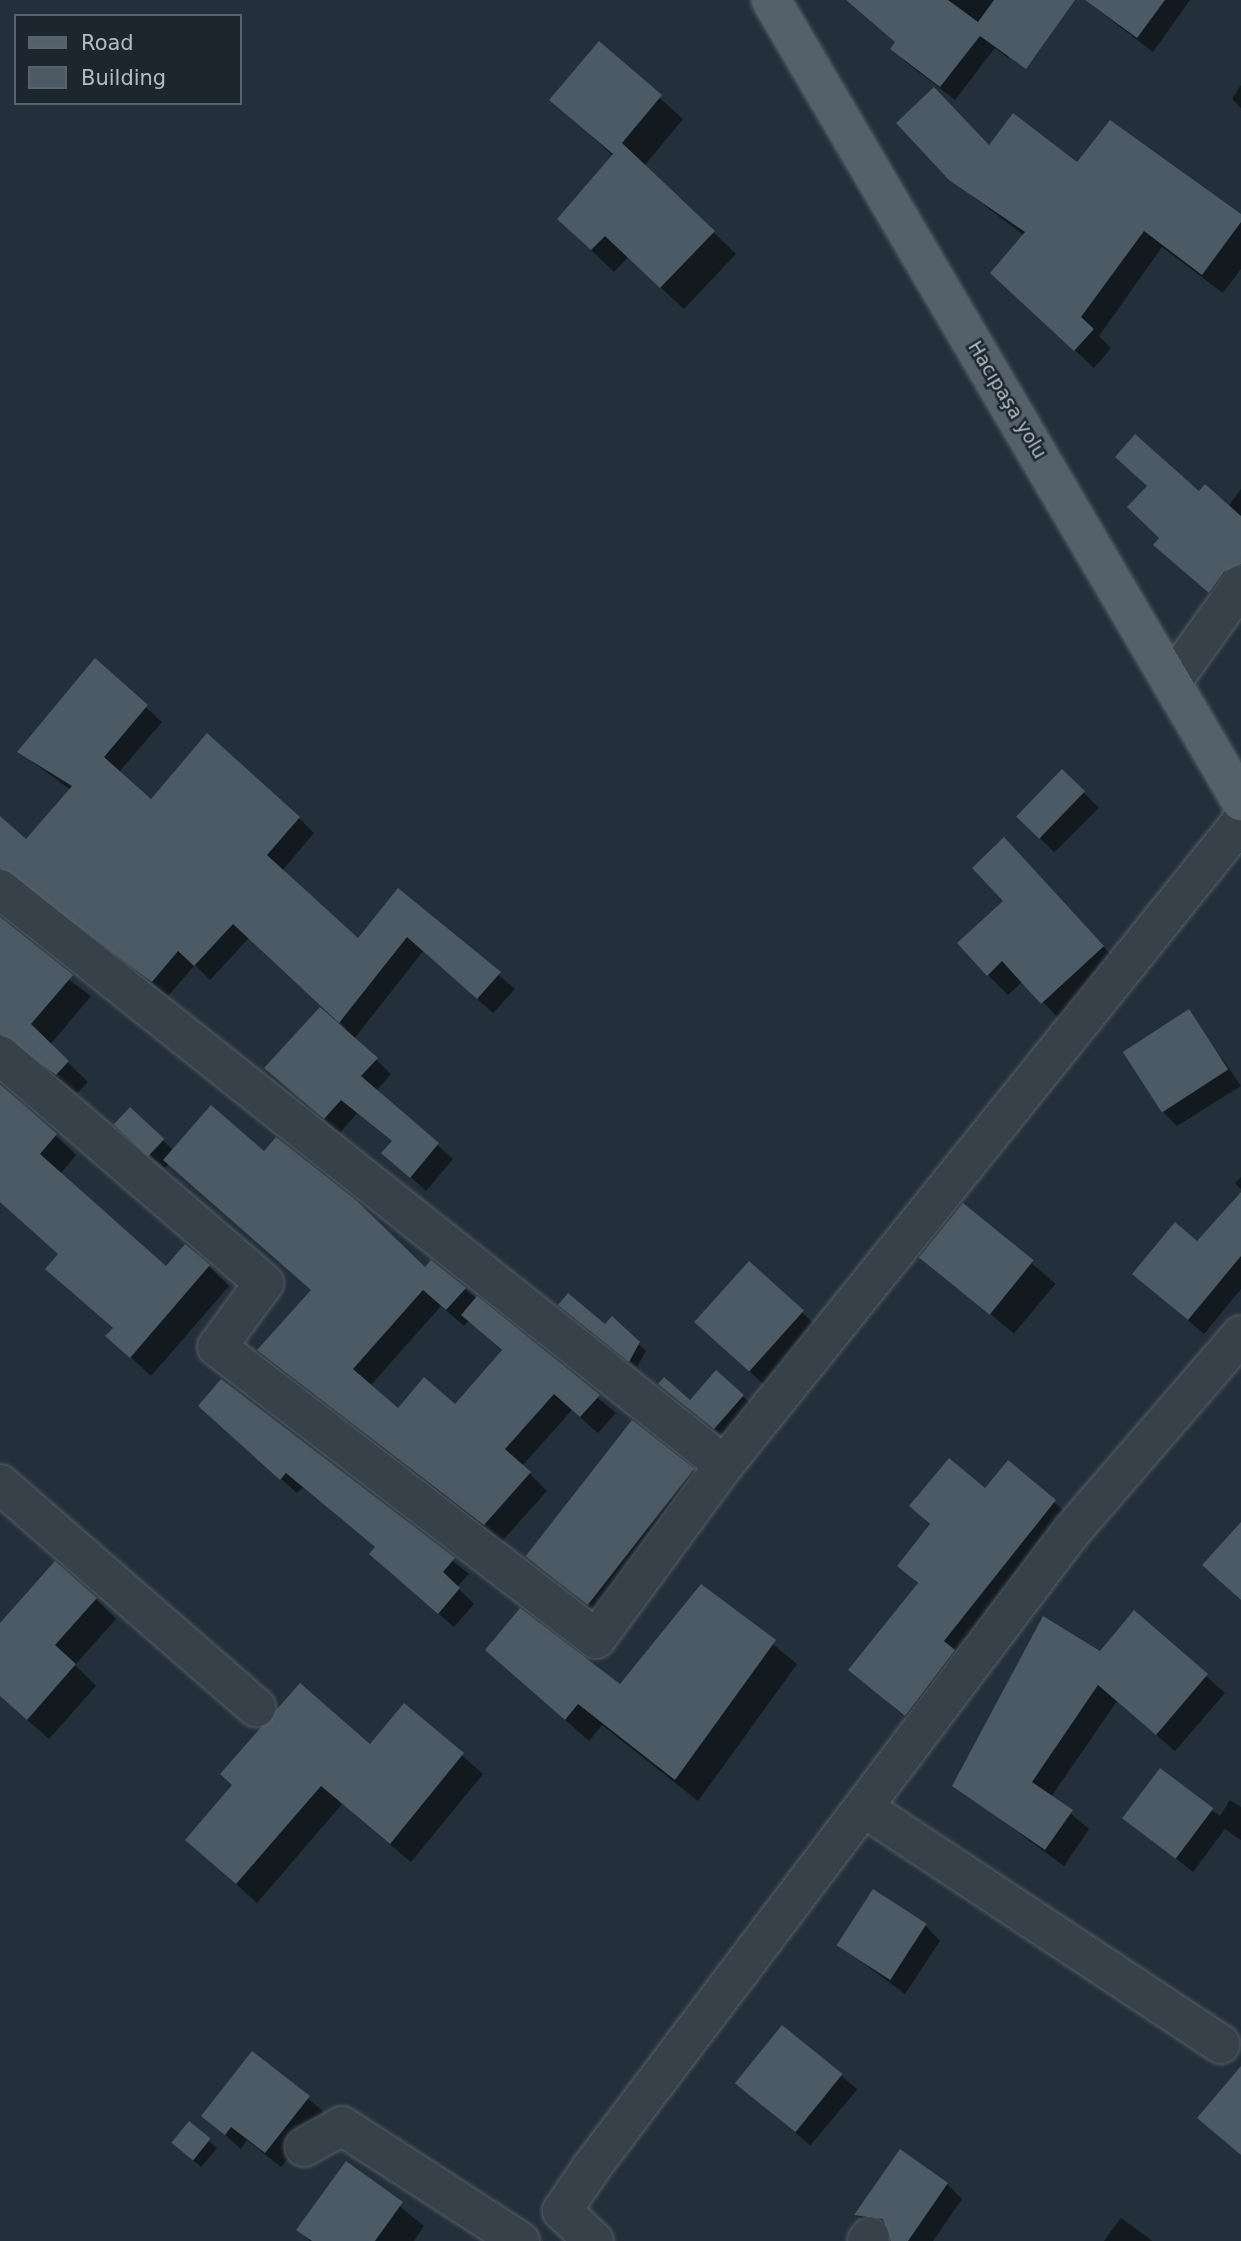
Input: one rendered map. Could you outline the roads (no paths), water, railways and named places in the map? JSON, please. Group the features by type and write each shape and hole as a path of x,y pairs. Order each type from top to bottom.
{"main road":[{"name":"Hacıpaşa yolu","path":"771,0 1173,680 1241,801"}],"street":[{"path":"1173,680 1241,585"},
{"path":"0,1055 264,1283 217,1347 596,1639 724,1465 1241,822"},
{"path":"0,889 724,1465"},
{"path":"304,2147 342,2126 522,2241 562,2211 867,1810 1071,1532 1241,1335"},
{"path":"0,1484 256,1707"},
{"path":"867,1810 1220,2044"},
{"path":"562,2211 594,2241"}]}
